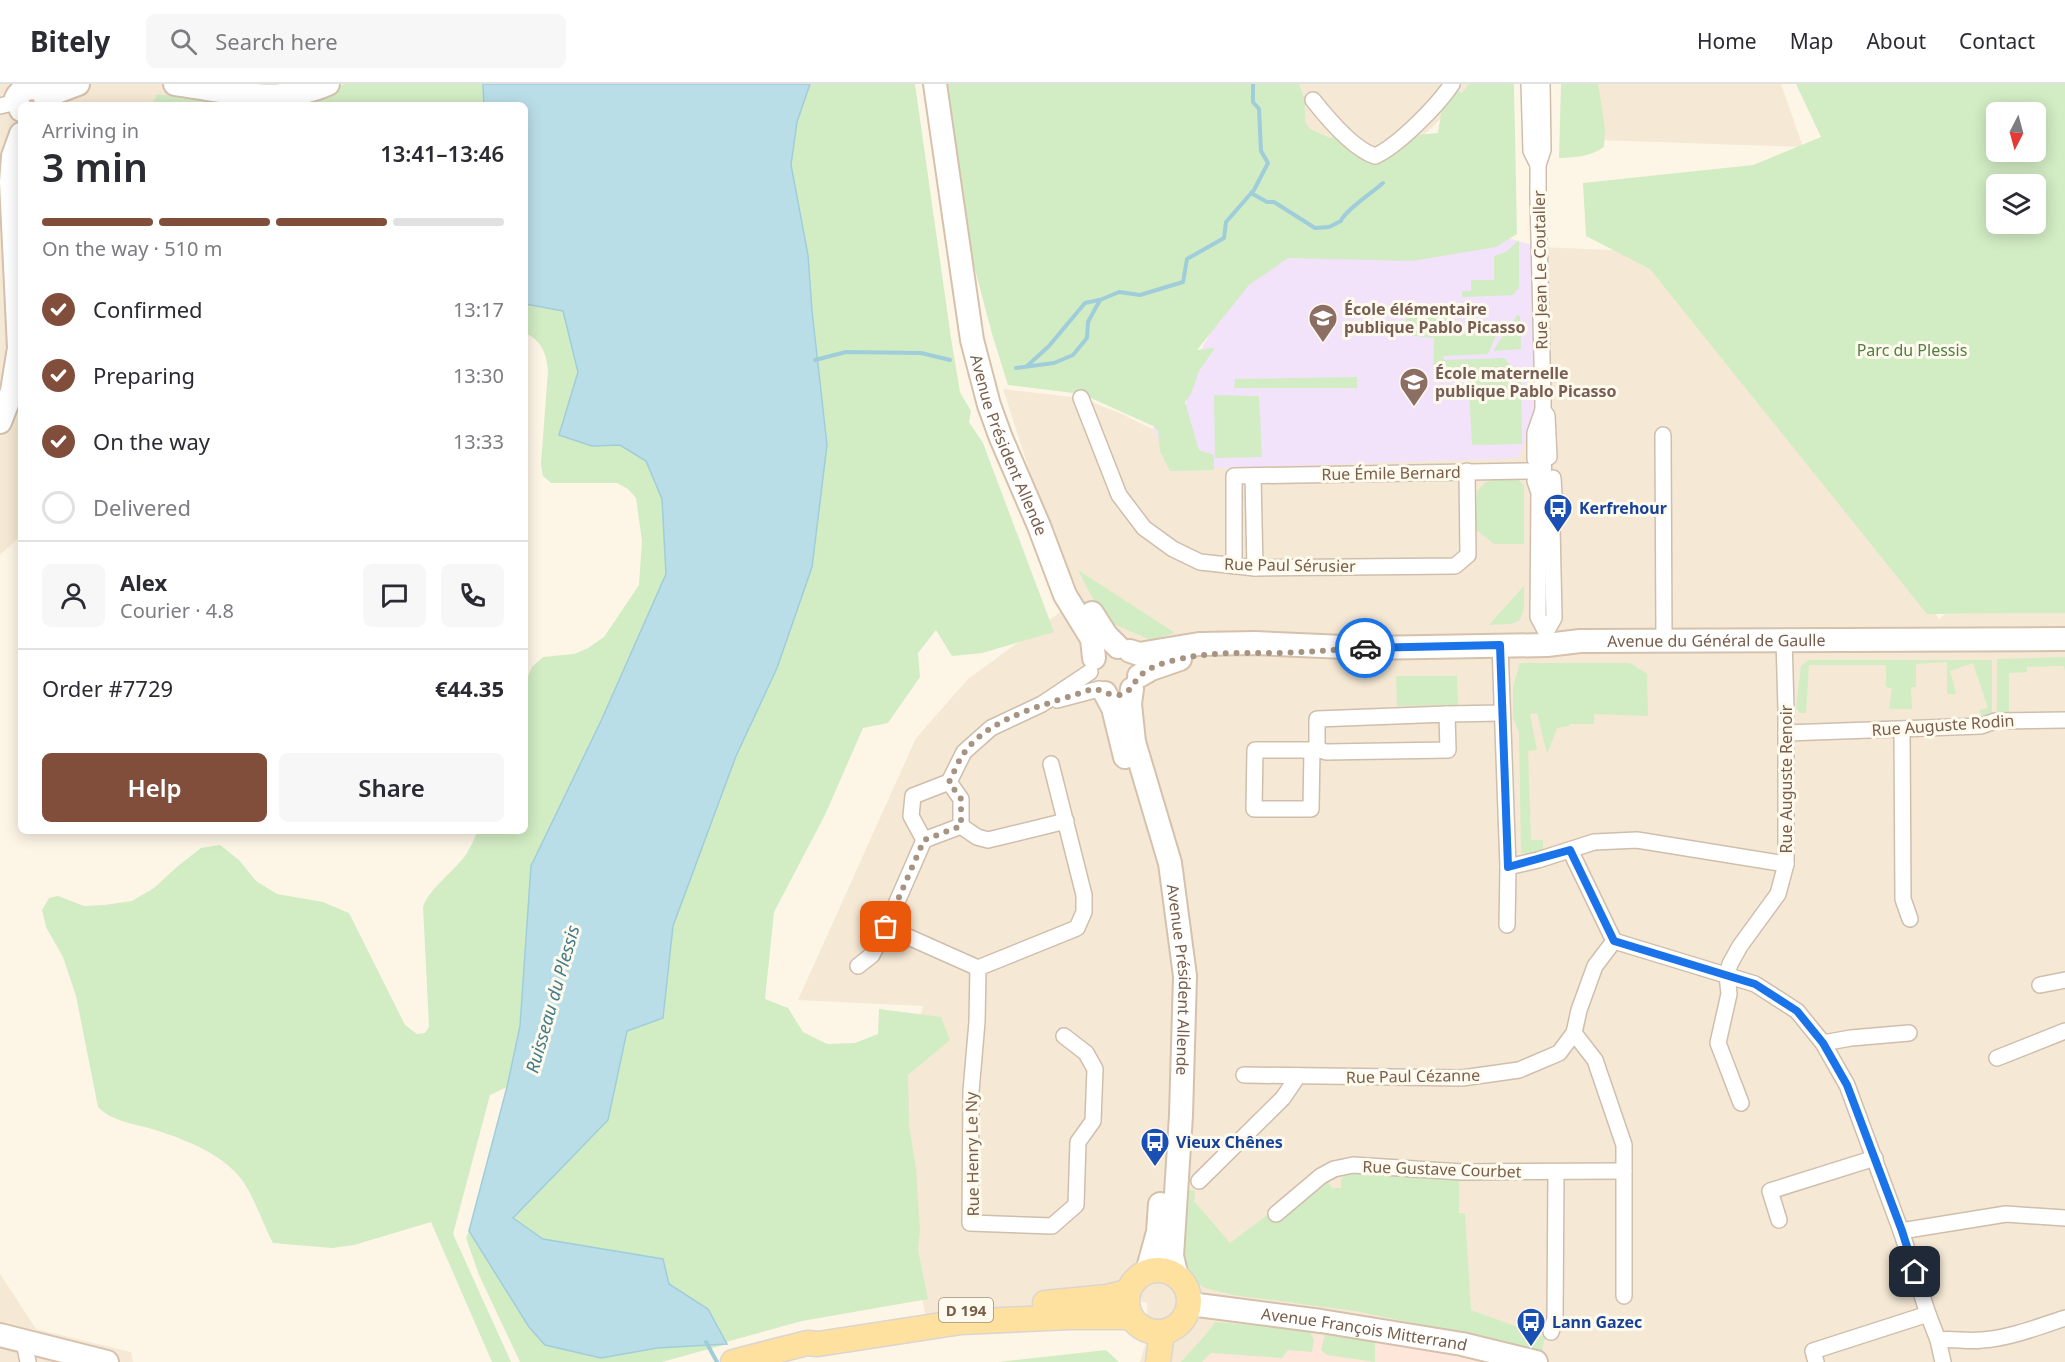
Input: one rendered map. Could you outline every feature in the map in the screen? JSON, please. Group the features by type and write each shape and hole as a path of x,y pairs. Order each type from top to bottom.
{"main road":[{"path":"26,98 78,84"},
{"path":"175,84 274,96 301,93 328,84"},
{"name":"Avenue Président Allende","path":"935,84 972,340 989,405 1065,595 1092,639 1097,678 1113,708 1119,736 1147,824 1161,898 1170,975 1171,1047 1158,1232 1147,1272"},
{"path":"18,142 13,156 16,182 18,293"},
{"name":"Avenue Président Allende","path":"954,223 999,397 1067,572 1106,635 1124,649"},
{"path":"0,422 12,391 18,354"},
{"name":"Avenue du Général de Gaulle","path":"1135,682 1151,669 1179,659 1208,654 1500,645 1546,638 1580,641 1664,642 1784,639 2065,639"},
{"name":"Avenue du Général de Gaulle","path":"1124,649 1139,654 1199,644 1255,643 1366,648"},
{"path":"1106,648 1124,649 1139,665 1135,682 1117,695 1097,678 1106,648"},
{"name":"Avenue Président Allende","path":"1135,682 1130,704 1134,742 1170,863 1185,976 1181,1115 1172,1256 1177,1277"},
{"path":"1160,1270 1177,1277 1188,1291 1190,1304 1186,1317 1176,1328 1162,1333 1150,1332 1140,1327 1131,1317 1128,1307 1128,1292 1135,1279 1147,1272 1160,1270"},
{"name":"D 194","path":"807,1343 817,1336 897,1319 1107,1297 1128,1292"},
{"name":"Avenue François Mitterrand","path":"1190,1304 1462,1344 1536,1362"},
{"name":"D 194","path":"735,1361 807,1343 818,1344 961,1322 1068,1317 1131,1317"},
{"path":"1158,1362 1162,1333"},
{"path":"0,1335 26,1352 107,1362"}],"street":[{"path":"1313,100 1347,136 1366,153 1375,156 1389,149 1407,133 1452,84"},
{"name":"Rue Jean Le Coutaller","path":"1529,84 1531,152 1538,165"},
{"name":"Rue Jean Le Coutaller","path":"1542,84 1543,150 1538,165 1543,410 1535,433 1552,526 1554,618 1546,638"},
{"name":"Rue Paul Sérusier","path":"1081,398 1119,495 1144,528 1173,549 1200,562 1255,568 1455,566 1468,555 1467,471"},
{"name":"Rue Jean Le Coutaller","path":"1543,410 1547,416 1548,455 1538,487 1538,617 1546,638"},
{"path":"1663,435 1664,642"},
{"name":"Rue Émile Bernard","path":"1253,476 1542,470"},
{"path":"1234,566 1234,476 1253,476 1255,568"},
{"name":"Rue Auguste Renoir","path":"1727,974 1740,946 1778,894 1786,864 1784,639"},
{"path":"1500,645 1508,924"},
{"path":"924,840 911,816 913,796 949,782 964,752 991,728 1097,678"},
{"path":"1447,714 1448,750 1326,752 1315,749 1254,750 1254,809 1311,809 1315,749 1317,718 1447,714 1502,713"},
{"name":"Rue Auguste Rodin","path":"1786,733 1902,730 1981,726 1995,721 2065,720"},
{"path":"1902,730 1903,899 1910,918"},
{"path":"886,927 978,968 1077,928 1084,912 1084,895 1051,764"},
{"path":"949,782 961,799 961,826"},
{"path":"961,826 978,837 988,840 1066,821"},
{"path":"858,966 872,955 924,840 961,826"},
{"path":"1508,867 1594,842 1637,840 1786,864"},
{"path":"1570,850 1614,941 1755,984 1797,1011 1823,1043 1847,1085 1875,1158 1902,1231 1943,1362"},
{"name":"Rue Paul Cézanne","path":"1244,1075 1462,1078 1519,1070 1559,1053 1574,1032 1579,1010 1596,966 1614,941"},
{"name":"Rue Henry Le Ny","path":"978,968 977,1022 970,1091 970,1223 1052,1226 1076,1205 1078,1142 1093,1121 1095,1069 1086,1053 1064,1036"},
{"path":"1727,974 1729,994 1718,1043 1741,1103"},
{"path":"2040,985 2065,980"},
{"path":"1997,1058 2065,1031"},
{"path":"1574,1032 1595,1060 1624,1145 1624,1296"},
{"path":"1823,1043 1909,1033"},
{"path":"1198,1181 1283,1098 1298,1076"},
{"path":"1779,1220 1770,1191 1875,1158"},
{"name":"Rue Gustave Courbet","path":"1276,1214 1322,1176 1334,1169 1353,1165 1462,1172 1624,1172"},
{"path":"1551,1332 1555,1318 1556,1172"},
{"path":"1902,1231 2006,1214 2065,1218"},
{"path":"1816,1362 1813,1351 1928,1314"},
{"path":"1938,1340 1995,1339 2065,1318"}],"shaded area":[{"path":"0,84 340,84 326,92 261,102 230,102 158,94 154,102 18,102 18,539 0,555"},
{"path":"1285,84 1472,84 1463,97 1427,132 1379,168 1307,147"},
{"path":"1587,84 1781,84 1803,147 1596,140"},
{"path":"1504,237 1538,247 1661,252 1939,619 1945,614 2065,613 2065,1362 1140,1362 1148,1335 1147,1302 926,1319 910,1237 904,1073 923,1006 798,1000 916,738 968,679 1075,601 1062,572 1003,389 1081,398 1120,413 1152,429 1186,404 1195,372"},
{"path":"1504,237 1538,247 1543,400 1518,458 1226,468 1182,467 1172,461 1152,429 1186,404 1198,355 1236,288 1287,252"},
{"path":"0,1274 36,1329 131,1352 133,1362 0,1362"},
{"path":"1217,1326 1444,1351 1486,1362 1187,1362"}],"green space":[{"path":"344,84 483,84 484,102 290,102 315,99"},
{"path":"810,84 915,84 960,392 971,411 969,422 983,443 1054,632 982,653 952,656 936,630 918,653 920,677 888,723 863,728 825,815 774,912 765,999 788,1008 803,1032 827,1044 855,1043 878,1034 879,1009 941,1017 950,1040 908,1075 909,1126 916,1168 920,1231 918,1250 928,1299 802,1321 726,1342 708,1309 669,1284 663,1260 543,1239 513,1218 608,1120 627,1031 663,1018 673,926 736,756 777,668 812,567 812,311 808,255 791,165 797,122"},
{"path":"943,84 1299,84 1305,101 1305,122 1310,129 1330,138 1339,136 1364,157 1416,135 1438,133 1442,108 1453,88 1462,93 1469,84 1514,84 1517,234 1496,247 1412,261 1288,258 1249,285 1197,350 1215,348 1199,371 1191,394 1185,402 1199,450 1214,455 1214,470 1170,471 1160,451 1158,431 1153,426 1082,394 1008,385 972,258"},
{"path":"1561,84 1598,84 1605,128 1604,147 1583,156 1559,158"},
{"name":"Parc du Plessis","path":"1796,84 2065,84 2065,613 1927,614 1650,269 1586,236 1583,183 1753,165 1821,137"},
{"path":"157,94 230,102 153,102"},
{"path":"1519,240 1519,287 1513,295 1462,297 1462,291 1471,291 1471,280 1494,280 1494,256 1506,252"},
{"path":"528,305 563,311 578,372 559,435 592,446 620,445 646,461 662,499 666,574 601,721 531,865 520,1026 507,1087 490,1095 453,1234 511,1362 492,1362 431,1222 354,1245 332,1248 273,1243 253,1198 229,1166 198,1146 116,1119 98,1107 76,996 63,957 46,927 42,910 49,898 58,896 84,906 132,901 154,888 201,848 220,845 239,860 256,881 277,894 323,902 349,913 405,1025 417,1034 425,1033 429,1027 423,907 426,900 435,887 465,856 476,834 528,834 528,676 532,667 543,657 574,654 604,637 639,585 642,541 636,498 628,489 617,483 551,483 543,476 541,464 548,371 545,353 528,334"},
{"path":"1444,310 1453,334 1497,333 1488,354 1443,356 1444,360 1505,358 1512,366 1521,368 1522,444 1472,445 1468,376 1453,371 1433,380 1434,338 1405,335 1406,319 1411,311"},
{"path":"1517,315 1520,316 1521,349 1493,351"},
{"path":"1357,377 1357,388 1234,388 1235,379"},
{"path":"1214,395 1259,396 1262,457 1215,458"},
{"path":"1518,479 1524,486 1524,544 1494,544 1474,528 1477,491 1486,482"},
{"path":"1078,570 1175,633 1151,640 1104,620"},
{"path":"1524,586 1524,609 1520,620 1511,624 1489,625"},
{"path":"2065,657 2065,672 2064,666 2027,667 2027,672 2009,673 2009,714 1997,713 1997,659"},
{"path":"1809,660 1992,660 1992,713 1981,716 1980,710 1988,708 1973,663 1950,671 1956,694 1947,694 1947,662 1916,664 1916,687 1911,687 1912,709 1889,709 1892,688 1886,687 1886,665 1809,665 1806,713 1800,713 1796,708 1801,666"},
{"path":"1520,663 1630,663 1647,674 1648,716 1594,714 1594,724 1570,724 1557,728 1547,754 1537,713 1530,714 1537,750 1528,751 1531,840 1543,840 1543,849 1536,854 1521,853 1519,732 1513,718 1513,687"},
{"path":"1396,676 1457,676 1458,705 1397,706"},
{"path":"1346,1172 1459,1179 1459,1213 1465,1214 1471,1310 1545,1337 1541,1354 1504,1342 1355,1311 1233,1295 1205,1288 1185,1272 1181,1261 1185,1189 1195,1191 1194,1201 1230,1243 1270,1213 1326,1179 1332,1188 1341,1188 1341,1180"},
{"path":"469,1231 529,1327 545,1345 601,1358 657,1348 727,1344 662,1362 520,1362 479,1275 466,1238"},
{"path":"1215,1322 1309,1330 1314,1340 1312,1352 1288,1350 1282,1358 1211,1353 1202,1362 1181,1362"},
{"path":"1331,1332 1375,1340 1375,1362 1327,1355 1321,1350 1325,1334"},
{"path":"1106,1350 1119,1362 998,1362"}],"water":[{"path":"483,84 810,84 797,122 791,165 808,255 827,445 812,567 777,668 736,756 673,926 663,1018 627,1031 608,1120 513,1218 543,1239 663,1259 669,1284 708,1309 727,1344 657,1348 601,1358 545,1345 529,1327 469,1231 507,1087 520,1026 531,866 601,721 666,574 662,499 646,461 620,445 592,446 559,435 578,372 563,311 528,305 528,102 484,102"}],"waterway":[{"path":"1016,368 1054,363 1073,355 1087,338 1088,322 1100,300 1119,292 1140,295 1183,282 1187,259 1224,238 1226,222 1254,190 1268,163 1261,151 1259,109 1253,102 1253,84"},
{"path":"1251,193 1267,202 1274,202 1315,228 1329,227 1341,221 1353,207 1383,183"},
{"path":"1027,366 1049,346 1085,303 1099,300"},
{"path":"815,360 846,352 921,353 950,360"},
{"name":"Ruisseau du Plessis","path":"706,1342 717,1362"}],"way so far":[{"path":"886,927 924,840 961,826 961,799 949,782 964,752 991,728 1042,704 1092,689 1117,695 1125,693 1132,689 1139,676 1179,659 1208,654 1365,648"}],"place":[{"name":"École élémentaire publique Pablo Picasso","path":"1323,344"},
{"name":"École maternelle publique Pablo Picasso","path":"1414,408"},
{"name":"Kerfrehour","path":"1558,534"},
{"name":"Vieux Chênes","path":"1155,1168"},
{"name":"Lann Gazec","path":"1531,1348"}],"route":[{"path":"1365,648 1500,645 1508,867 1570,850 1614,941 1755,984 1797,1011 1823,1043 1847,1085 1915,1272"}]}
